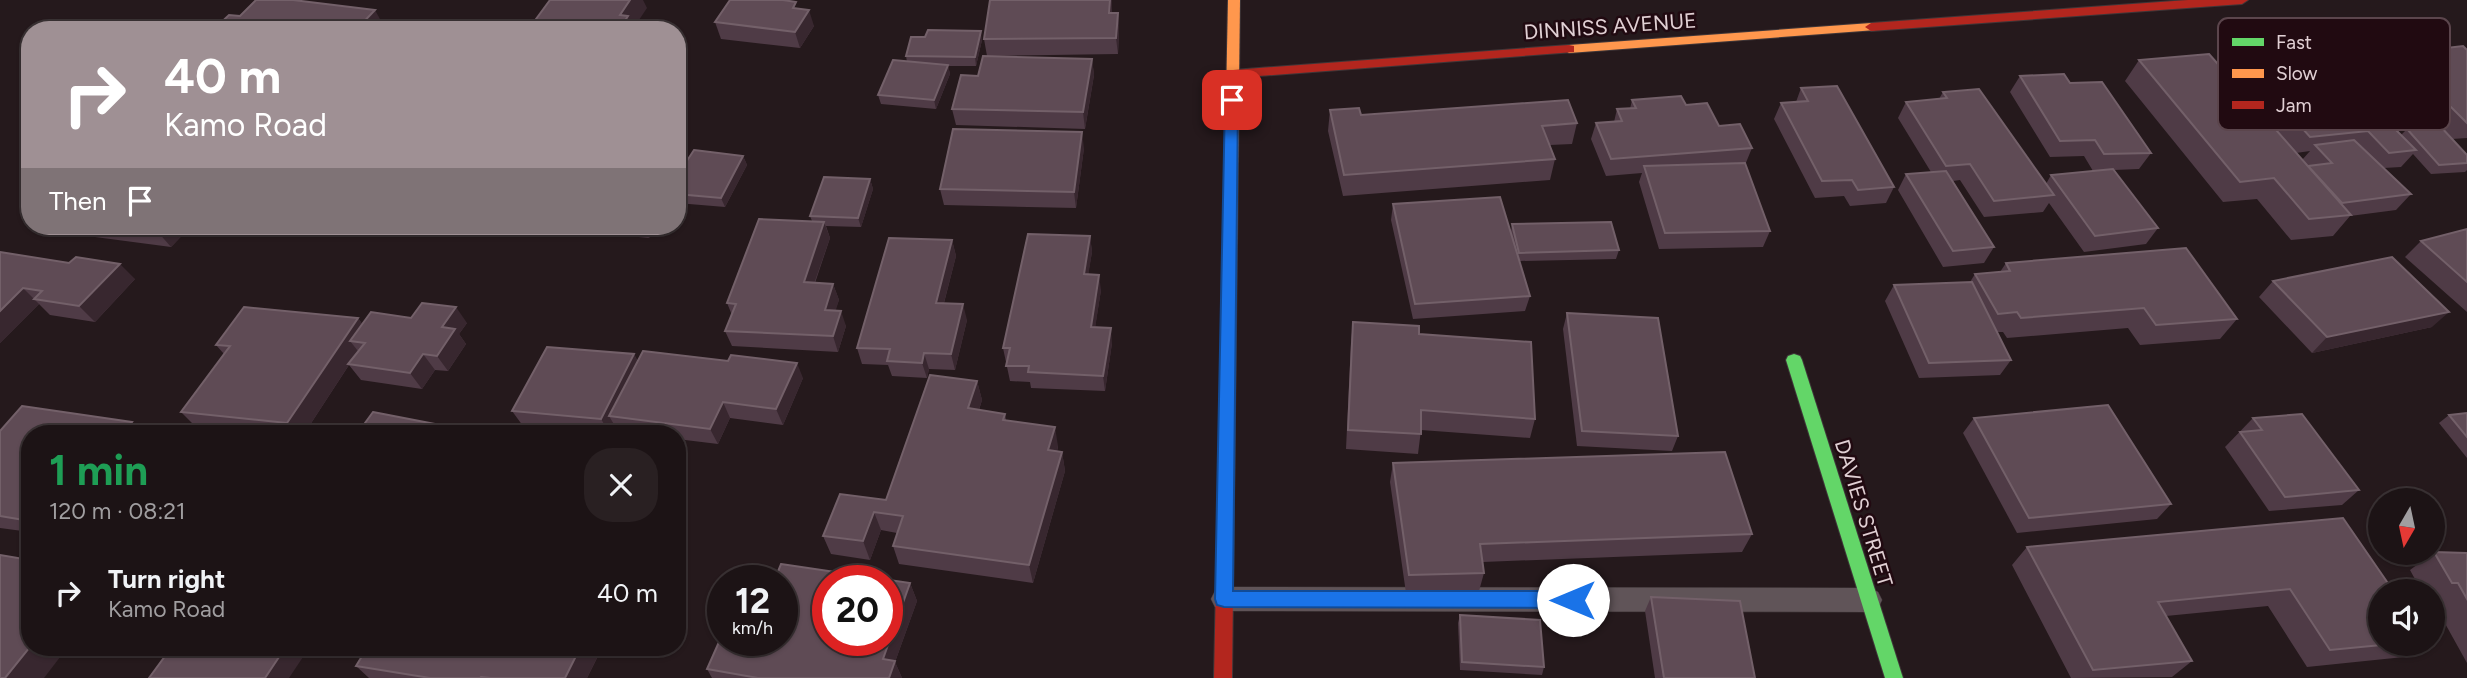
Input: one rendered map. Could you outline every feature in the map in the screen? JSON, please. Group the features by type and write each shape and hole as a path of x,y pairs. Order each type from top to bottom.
{"street":[{"path":"1223,678 1234,0"},
{"name":"DINNISS AVENUE","path":"1233,74 2242,0"},
{"name":"DAVIES STREET","path":"1794,360 1894,678"}],"lane":[{"path":"1224,599 1869,600"}],"building":[{"path":"256,0 293,0 375,10 365,21 223,21 229,15 240,16"},
{"path":"550,0 630,0 620,15 628,16 625,21 535,21"},
{"path":"730,0 783,0 796,2 793,8 809,10 795,32 715,22"},
{"path":"990,0 1110,0 1109,13 1118,13 1116,38 984,39"},
{"path":"928,30 981,31 975,57 906,56 911,37 925,37"},
{"path":"2463,46 2467,50 2467,123 2450,107 2450,48"},
{"path":"2209,54 2218,64 2218,130 2276,130 2351,215 2309,219 2274,178 2240,182 2139,60"},
{"path":"983,56 1092,59 1083,112 952,109 961,75 978,76"},
{"path":"893,60 948,65 934,100 878,95"},
{"path":"2064,74 2070,83 2102,82 2151,153 2104,154 2095,140 2060,141 2020,76"},
{"path":"1837,86 1894,187 1858,190 1852,180 1822,181 1781,103 1808,101 1801,88"},
{"path":"1979,89 2054,195 1994,201 1970,164 1946,166 1906,102 1947,98 1943,92"},
{"path":"1681,96 1686,105 1707,103 1719,126 1740,124 1752,148 1611,159 1596,123 1622,121 1617,109 1636,108 1632,100"},
{"path":"1568,100 1577,123 1542,126 1555,159 1344,175 1330,110 1359,108 1361,115"},
{"path":"953,129 1082,132 1074,192 940,189"},
{"path":"2304,130 2396,130 2416,150 2389,153 2368,131 2310,137"},
{"path":"2408,130 2444,130 2467,155 2467,163 2439,165"},
{"path":"2354,140 2411,194 2342,203 2308,166 2332,163 2315,145"},
{"path":"694,150 743,156 721,198 686,195 686,162"},
{"path":"1745,163 1770,231 1665,233 1644,166"},
{"path":"2113,169 2158,228 2095,236 2051,175"},
{"path":"1946,171 1994,247 1953,251 1906,174"},
{"path":"824,177 870,179 858,218 810,216"},
{"path":"1500,197 1530,296 1415,304 1393,204"},
{"path":"759,219 824,222 804,282 833,284 825,310 841,311 833,336 725,331 736,304 727,303"},
{"path":"1611,222 1619,250 1519,253 1512,224"},
{"path":"2467,229 2467,282 2421,241"},
{"path":"1028,234 1090,236 1084,274 1099,275 1091,327 1111,328 1103,376 1028,372 1029,366 1006,366 1010,348 1003,348"},
{"path":"889,238 952,240 936,303 963,304 951,354 924,353 922,363 887,361 890,349 857,348"},
{"path":"2186,248 2237,319 2156,325 2144,308 2021,318 2017,312 1998,314 1975,274 2010,271 2006,263"},
{"path":"0,252 69,263 76,257 120,264 79,306 34,299 42,291 23,288 0,311"},
{"path":"2392,257 2449,312 2327,337 2273,281"},
{"path":"1972,282 2011,360 1929,363 1894,285"},
{"path":"422,303 456,307 442,327 455,329 437,356 423,354 410,373 348,364 365,343 350,341 371,312 411,318"},
{"path":"244,307 358,318 287,423 181,412 230,346 216,345"},
{"path":"1567,313 1658,318 1678,436 1582,431"},
{"path":"1353,322 1419,326 1419,334 1531,342 1535,419 1421,410 1421,434 1348,430"},
{"path":"547,347 634,354 601,419 512,411"},
{"path":"643,351 728,361 731,355 797,363 776,409 723,402 710,429 609,416"},
{"path":"930,375 977,381 968,408 1005,414 1003,420 1055,427 1048,450 1062,452 1029,565 893,546 903,516 874,512 863,541 823,536 840,494 886,500"},
{"path":"2108,405 2171,504 2029,518 1974,418"},
{"path":"22,406 132,422 130,425 21,425 21,520 0,516 0,431"},
{"path":"373,412 440,425 364,425"},
{"path":"2467,413 2467,437 2449,415"},
{"path":"2302,414 2359,490 2285,497 2240,432 2262,430 2253,418"},
{"path":"1725,452 1752,534 1480,544 1484,573 1409,575 1393,463"},
{"path":"2343,518 2368,554 2368,565 2375,565 2385,579 2368,579 2368,646 2330,650 2290,589 2158,602 2192,661 2093,670 2027,547"},
{"path":"2445,552 2467,553 2467,599 2458,583 2452,583 2442,565 2445,565"},
{"path":"0,555 21,558 23,656 5,678 0,678"},
{"path":"798,567 812,569 812,656 884,656 883,659 895,661 889,678 758,678 707,669 713,656 798,656"},
{"path":"903,582 910,583 903,603"},
{"path":"1651,597 1740,601 1755,678 1664,678"},
{"path":"1460,615 1540,620 1544,667 1462,662"},
{"path":"165,656 280,656 265,678 149,678"},
{"path":"362,656 576,656 565,678 430,678 356,666"}],"traffic: fast":[{"path":"1794,360 1894,678"}],"traffic: slow":[{"path":"1230,247 1234,0"},
{"path":"1569,49 1871,27"}],"traffic: jam":[{"path":"1871,27 2242,0"},
{"path":"1233,74 1569,49"},
{"path":"1223,678 1230,247"}],"route":[{"path":"1232,100 1224,599 1573,600"}]}
